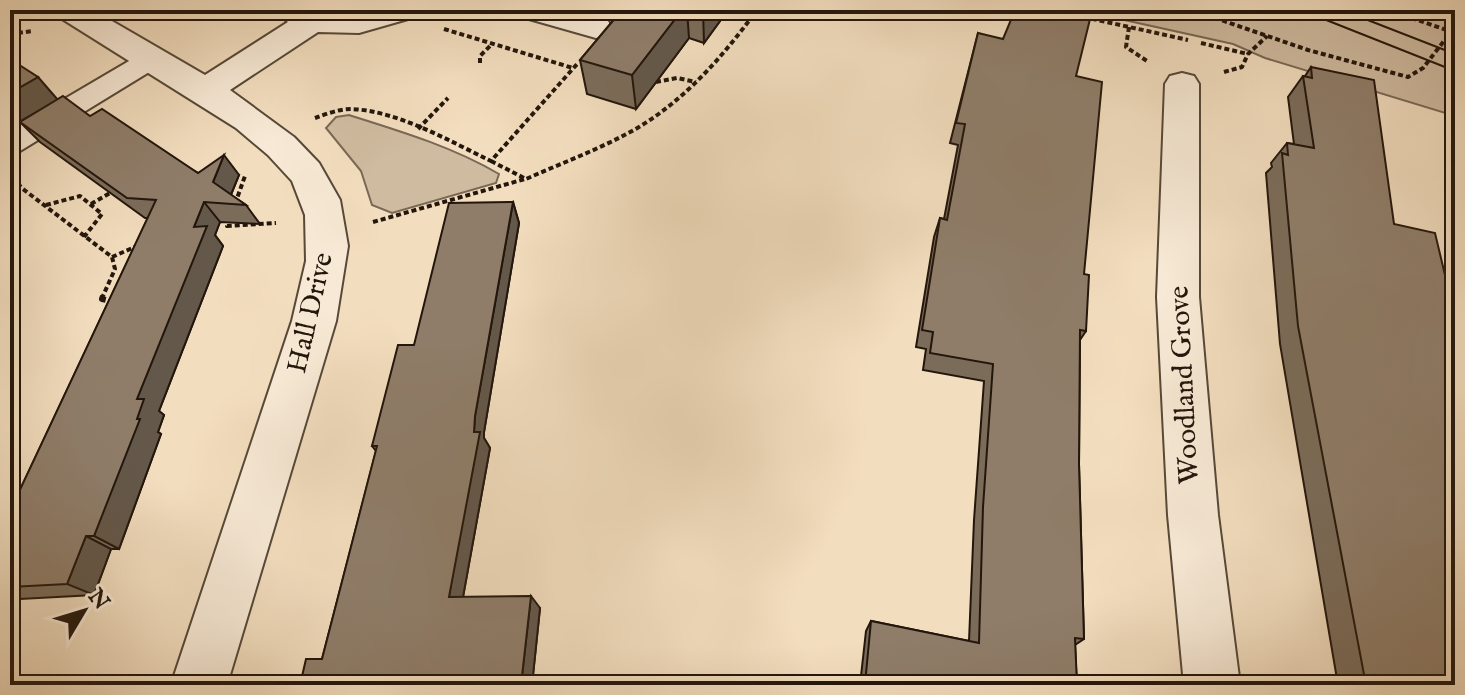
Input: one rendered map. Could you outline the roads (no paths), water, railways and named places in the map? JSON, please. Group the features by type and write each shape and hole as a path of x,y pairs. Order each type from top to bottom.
{"street":[{"name":"Hall Drive","path":"70,10 265,131 313,180 327,228 326,275 314,321 199,685"},
{"path":"533,10 596,28"},
{"path":"205,91 301,16 359,23 399,12"},
{"name":"Woodland Grove","path":"1182,84 1178,297 1193,515 1212,685"}],"lane":[{"path":"10,144 150,60"}],"tram line":[{"path":"1301,10 1455,71"},
{"path":"1342,10 1455,54"}]}
